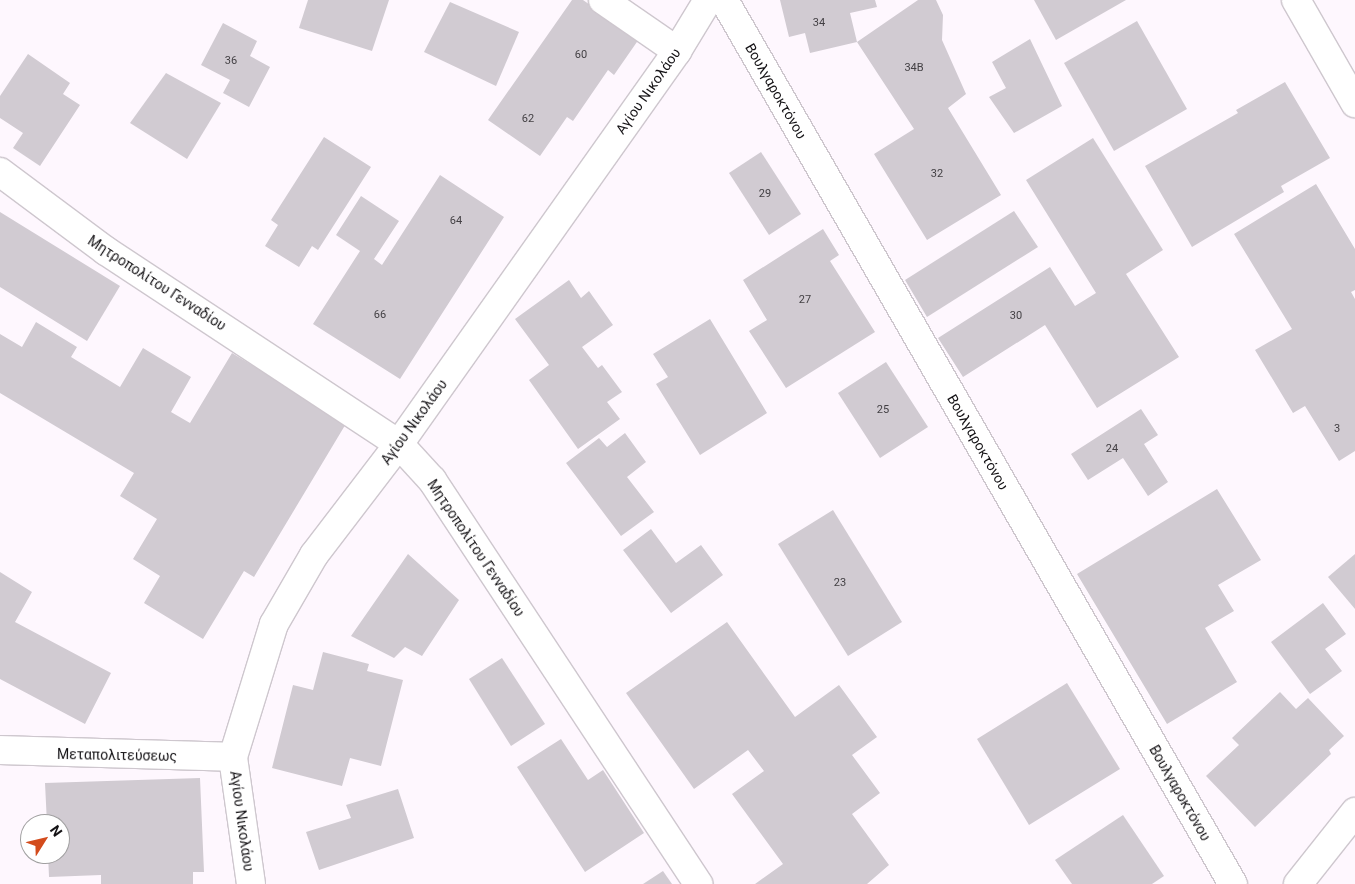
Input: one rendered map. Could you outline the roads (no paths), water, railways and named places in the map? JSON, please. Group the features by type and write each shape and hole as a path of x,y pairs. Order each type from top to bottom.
{"street":[{"path":"603,0 677,51"},
{"name":"Αγίου Νικολάου","path":"251,884 233,757 274,624 314,555 399,444 677,51 708,0"},
{"name":"Βουλγαροκτόνου","path":"724,0 1233,884"},
{"path":"1296,0 1355,103"},
{"name":"Μητροπολίτου Γενναδίου","path":"0,172 106,251 399,444 432,480 698,884"},
{"name":"Μεταπολιτεύσεως","path":"0,750 233,757"},
{"path":"1298,884 1355,812"}]}
